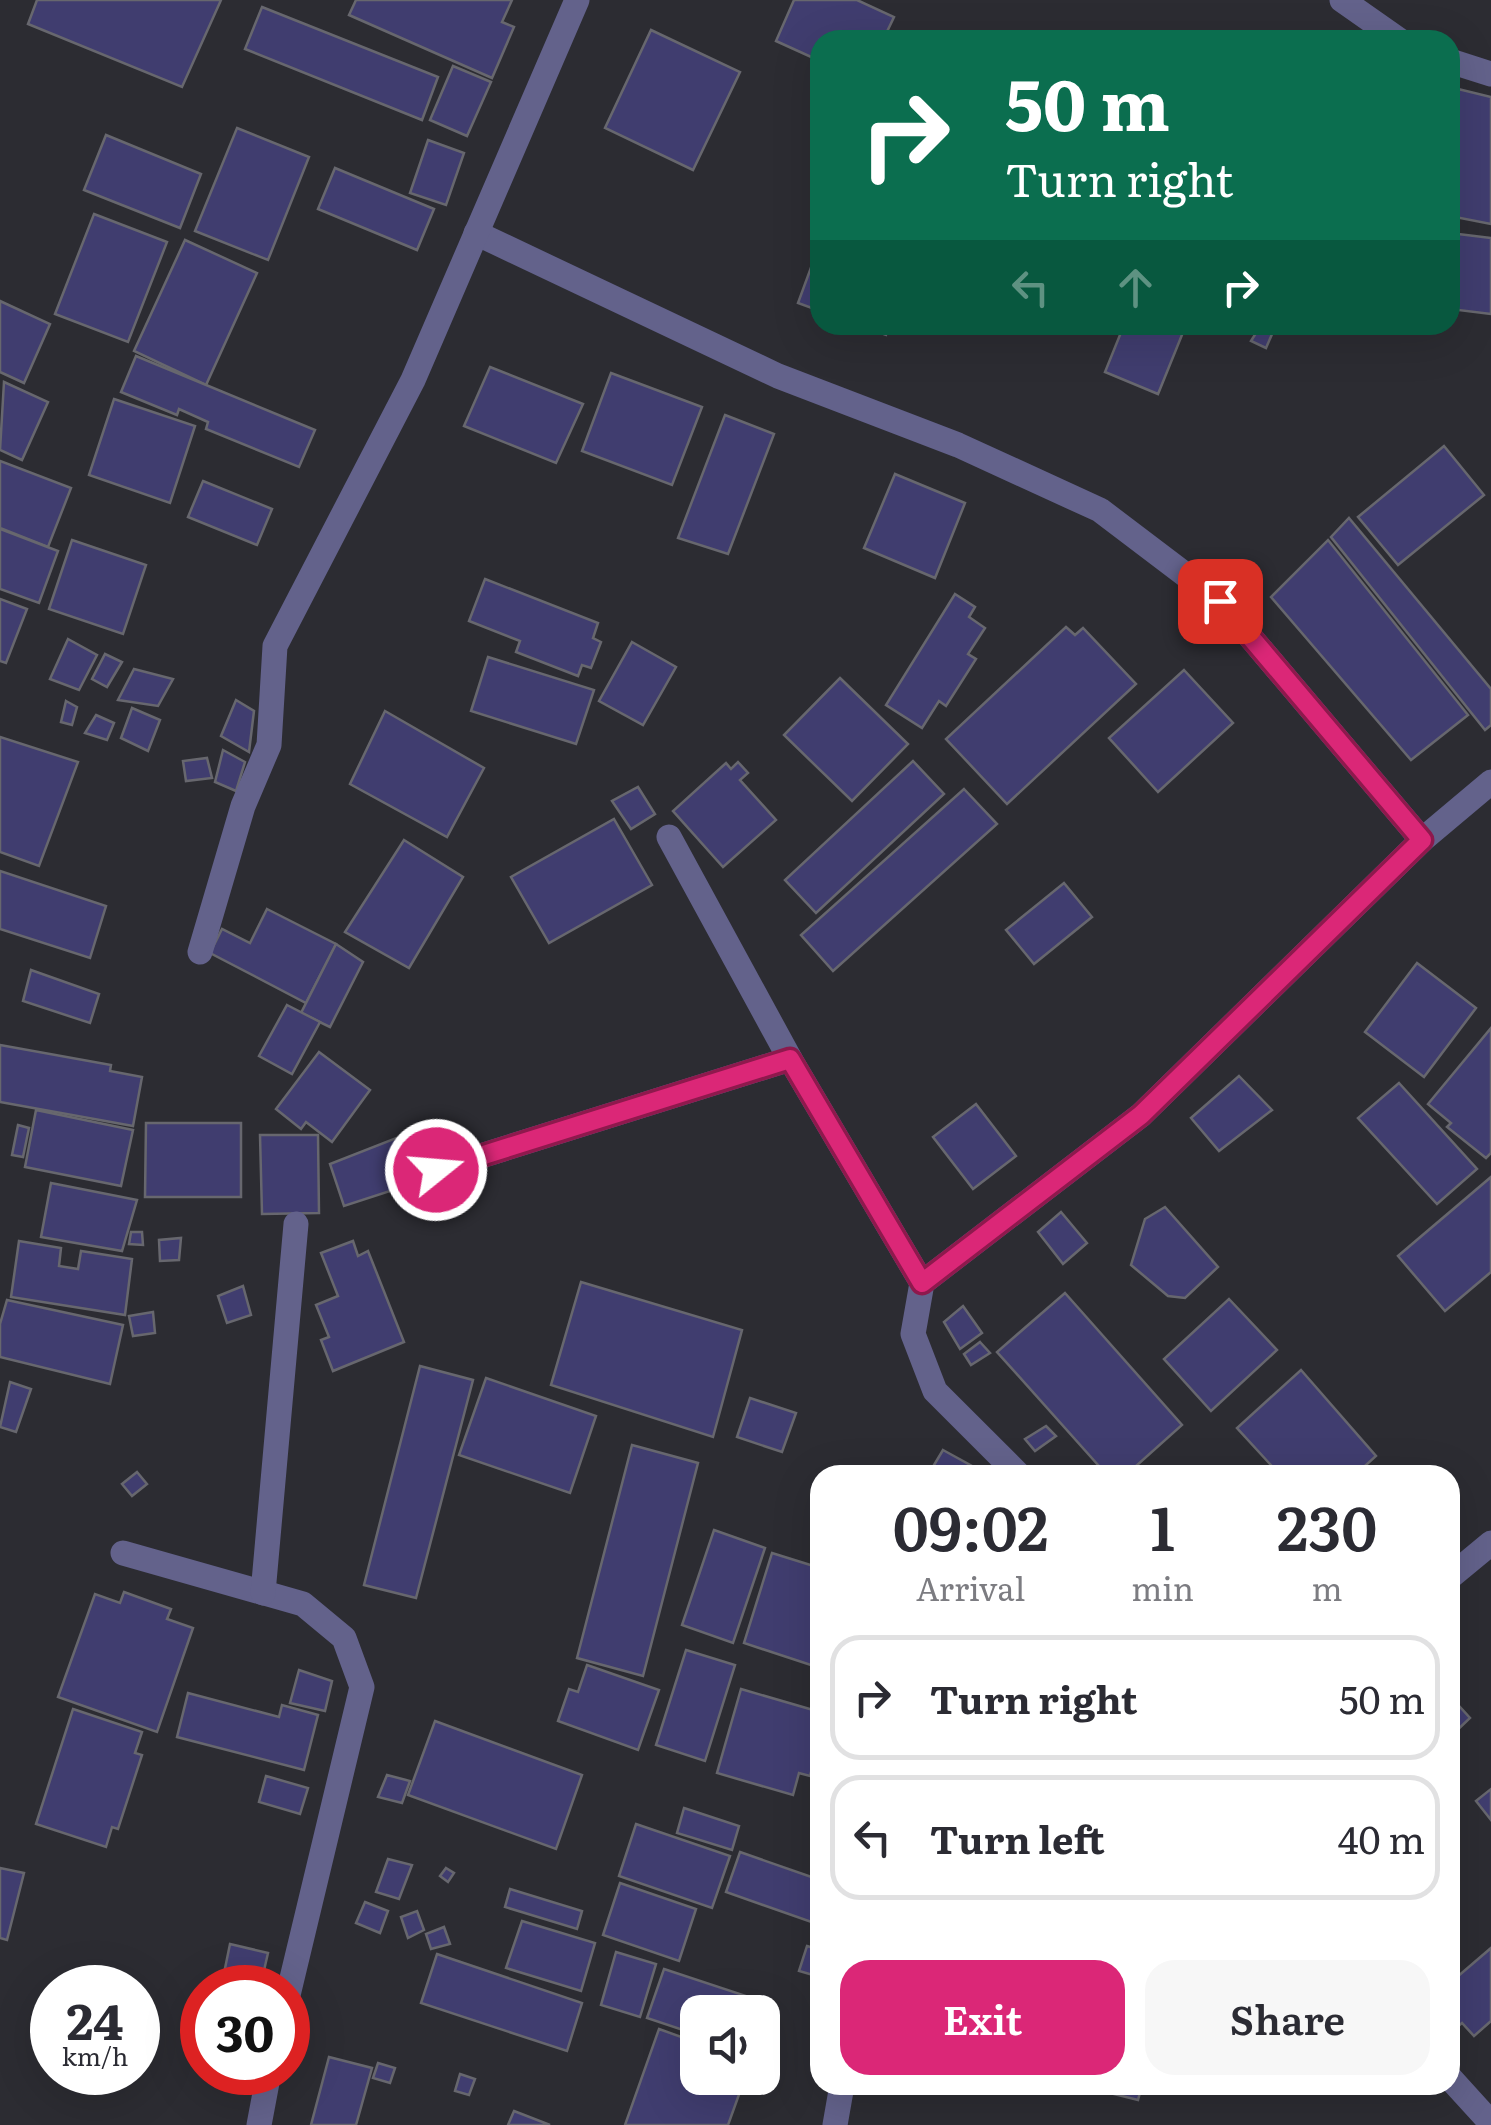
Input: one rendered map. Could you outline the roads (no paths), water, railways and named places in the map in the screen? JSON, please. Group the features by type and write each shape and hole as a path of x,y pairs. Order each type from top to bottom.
{"street":[{"path":"200,952 243,806 269,745 275,646 413,380 578,0"},
{"path":"1342,0 1384,30"},
{"path":"1460,64 1491,74"},
{"path":"476,233 778,376 958,445 1100,510 1220,601 1422,840"},
{"path":"922,1283 1141,1115 1422,840 1491,782"},
{"path":"669,837 790,1059 922,1283 914,1334 935,1391 1009,1465"},
{"path":"436,1170 790,1059"},
{"path":"264,1592 296,1224"},
{"path":"1460,1568 1491,1542"},
{"path":"122,1552 303,1604 344,1638 362,1686 295,1965"},
{"path":"1460,2089 1491,2124"},
{"path":"259,2125 265,2095"},
{"path":"836,2125 840,2095"}]}
